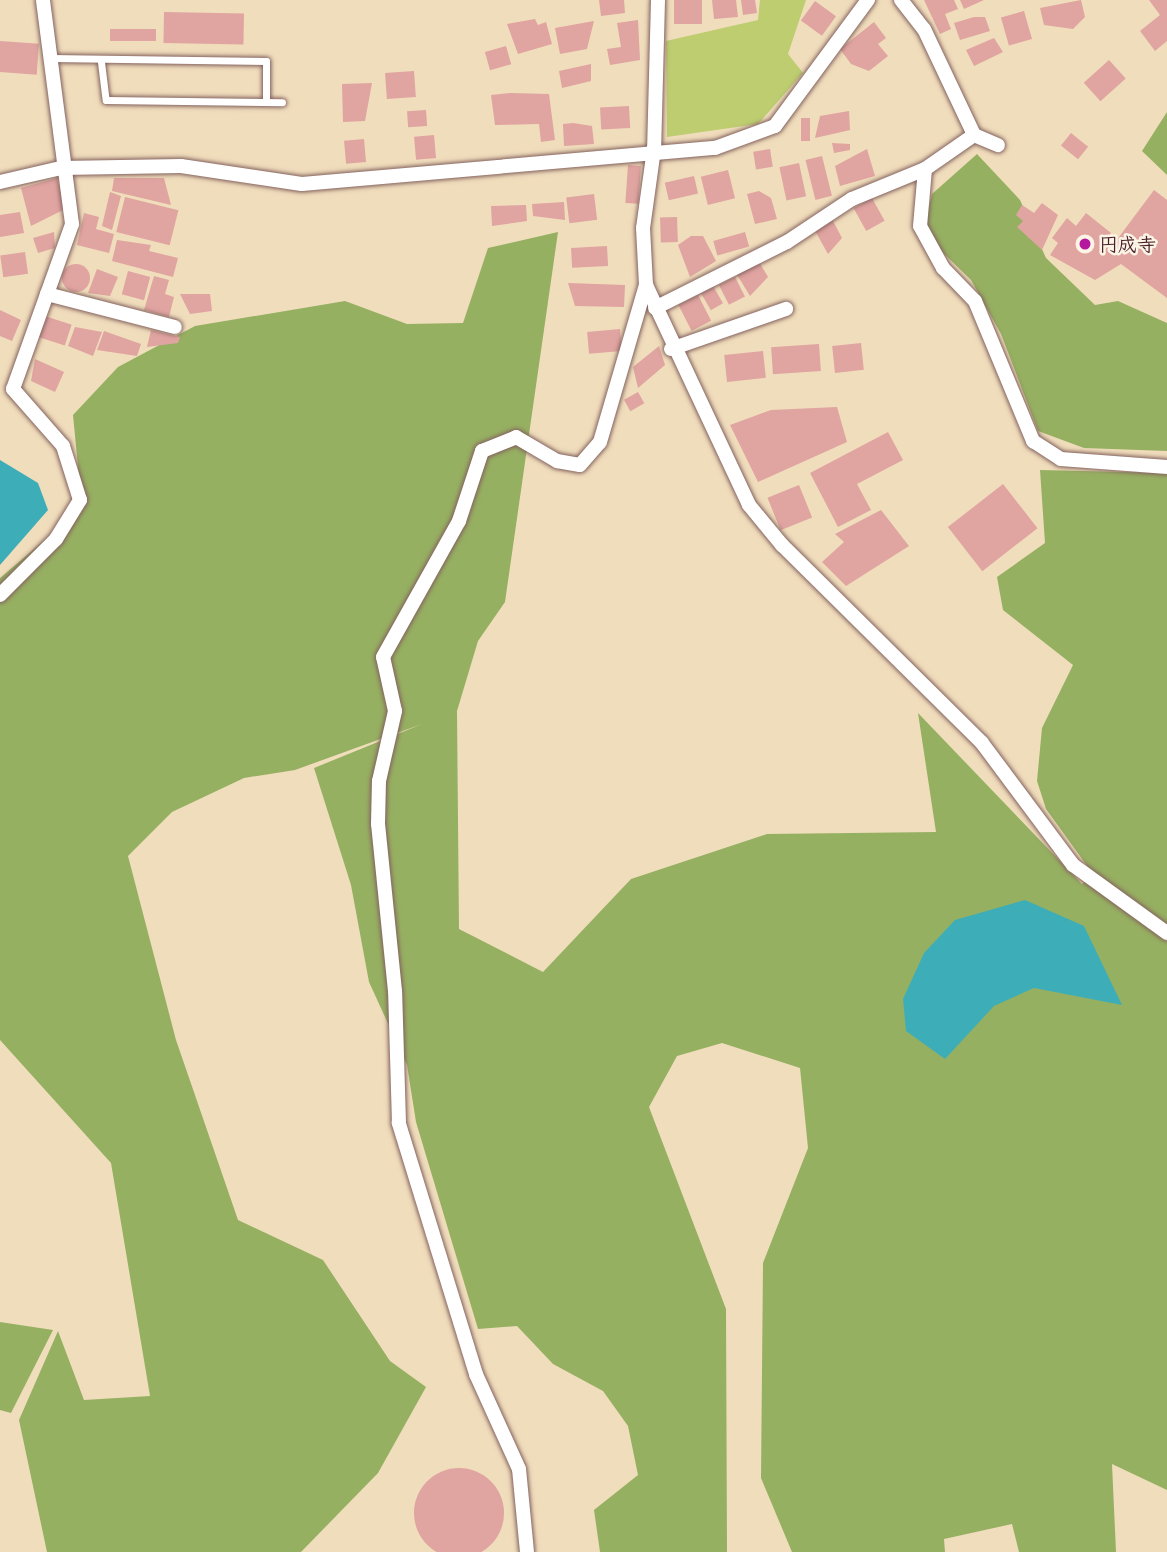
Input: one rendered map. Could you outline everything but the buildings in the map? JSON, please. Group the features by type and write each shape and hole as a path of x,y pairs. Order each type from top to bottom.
{"street":[{"path":"0,595 56,539 80,500 63,446 13,389 72,224 61,168 43,0"},
{"path":"658,0 654,149 643,228 646,285 671,349 750,505 782,545 982,743 1073,865 1167,933"},
{"path":"0,182 61,168 181,166 302,184 654,149 715,148 775,126 868,0"},
{"path":"901,0 924,29 974,135 998,145"},
{"path":"655,308 787,242 852,199 925,169 974,135"},
{"path":"925,169 919,226 943,268 975,301 1034,441 1060,459 1167,467"},
{"path":"527,1552 519,1469 476,1374 399,1123 395,991 378,824 379,781 396,711 383,657 458,520 482,451 516,437 557,461 580,465 600,442 646,285"},
{"path":"47,294 175,327"},
{"path":"671,349 786,309"}],"lane":[{"path":"50,58 101,62 266,61 266,102"},
{"path":"101,62 106,100 282,102"}],"green space":[{"path":"760,0 806,0 788,54 803,73 758,124 667,137 666,41 758,20"},
{"path":"1167,112 1167,175 1142,151"},
{"path":"977,154 1020,200 1046,258 1095,305 1118,301 1167,323 1167,451 1084,448 1038,431 1001,334 971,280 932,242 926,219 932,194"},
{"path":"558,232 505,602 478,641 457,711 459,929 543,972 631,879 767,834 936,832 918,713 1082,884 1093,874 1046,809 1037,781 1042,728 1073,665 1003,610 997,577 1045,543 1040,470 1167,473 1167,1490 1112,1464 1116,1552 1019,1552 1012,1524 944,1539 945,1552 792,1552 761,1478 763,1263 808,1148 800,1068 722,1043 677,1056 649,1107 726,1309 727,1552 600,1552 594,1510 638,1475 628,1426 603,1391 553,1364 517,1326 478,1329 416,1122 407,1065 369,982 351,885 314,768 422,724 295,770 244,778 172,812 128,856 176,1040 238,1220 323,1260 390,1361 426,1387 378,1473 301,1552 47,1552 19,1420 58,1331 84,1400 150,1396 111,1163 0,1040 0,578 82,508 73,415 118,367 195,326 345,301 407,324 463,323 488,248"},
{"path":"0,1322 53,1330 11,1413 0,1410"}],"water":[{"path":"0,460 38,483 48,510 0,565"},
{"path":"1025,900 1084,926 1122,1005 1034,988 994,1006 945,1059 906,1031 903,999 924,953 955,920"}],"place":[{"name":"円成寺","path":"1085,244"}]}
